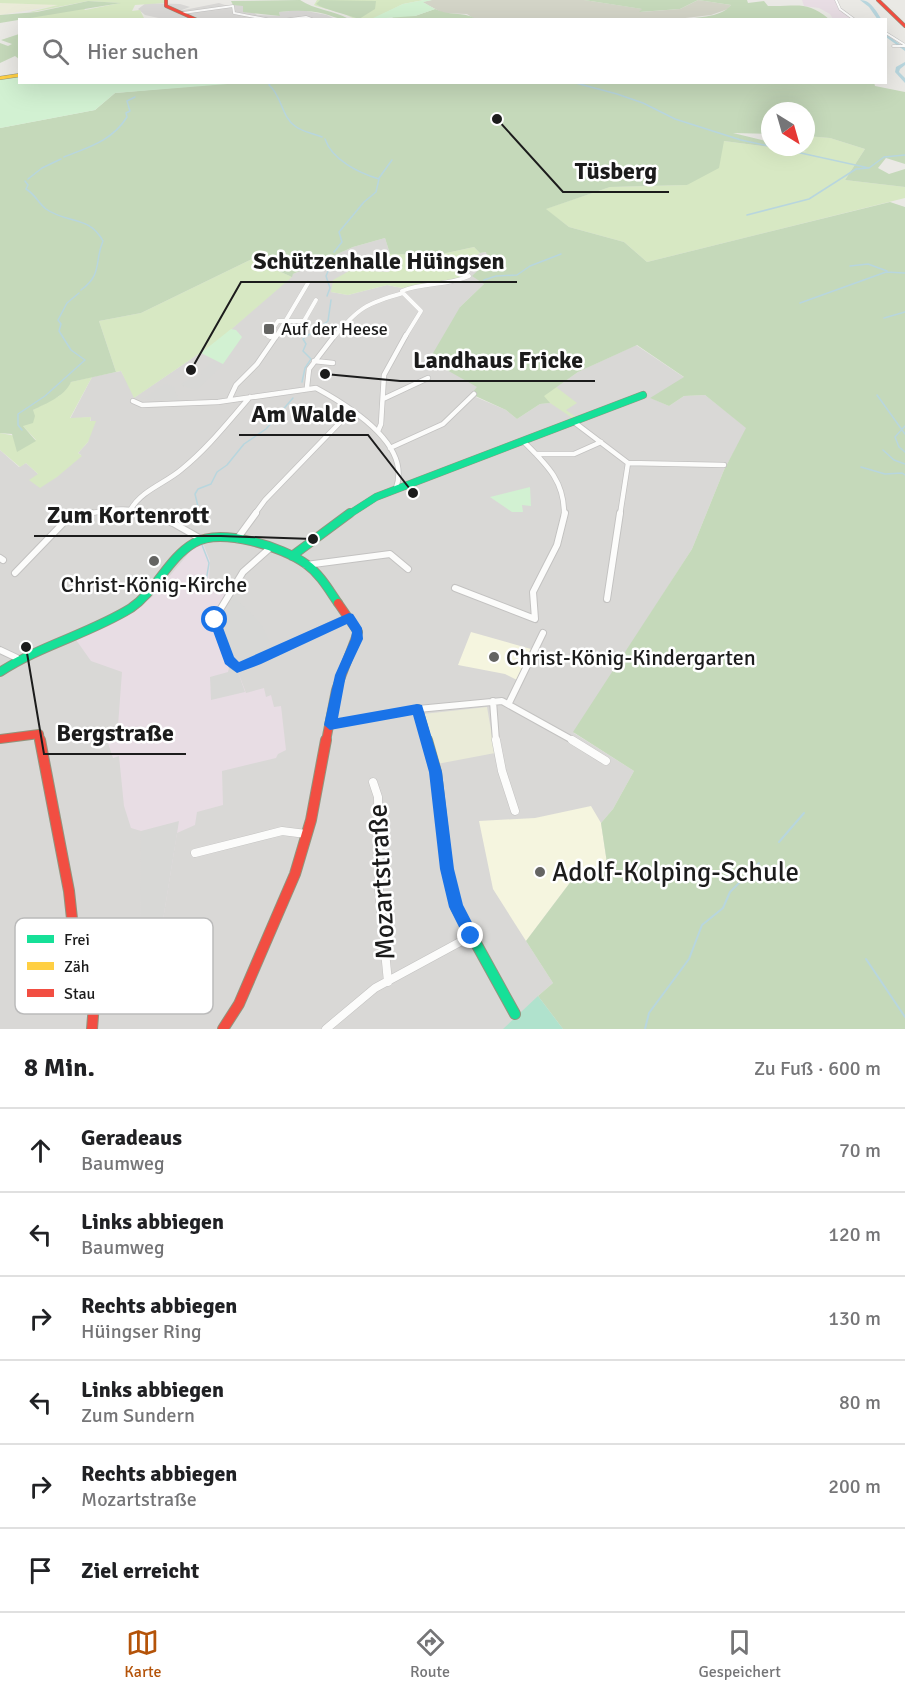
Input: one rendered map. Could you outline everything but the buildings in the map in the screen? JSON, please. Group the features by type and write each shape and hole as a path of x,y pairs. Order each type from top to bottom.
{"street":[{"path":"166,0 166,6 193,18"},
{"path":"836,0 840,9 852,18"},
{"path":"878,0 905,26"},
{"path":"183,13 233,6 234,13 260,18"},
{"path":"887,34 903,46"},
{"path":"893,46 903,46"},
{"path":"0,78 18,75"},
{"path":"307,387 309,369 314,361 353,314 374,301 403,293 402,291 410,287 436,285 469,276"},
{"path":"284,321 308,283"},
{"path":"378,431 381,424 384,375 391,359 422,311 403,293"},
{"path":"229,400 232,390 257,364 275,338 267,336 278,321 304,321 316,300"},
{"path":"314,361 333,363"},
{"path":"383,399 428,378"},
{"path":"133,401 142,405 165,405 229,400 307,387 319,389 378,431 390,448 400,469 396,488"},
{"path":"390,448 443,424 474,394"},
{"path":"292,556 328,531 354,508 396,488 524,442 643,395"},
{"path":"131,509 134,501 170,479 185,466 250,397"},
{"path":"237,540 265,500 351,411"},
{"path":"573,422 628,463 724,465"},
{"path":"455,588 536,619 532,603 534,589 558,544 564,518 562,489 552,471 524,442"},
{"path":"536,454 574,454 601,442"},
{"path":"607,599 615,560 628,463"},
{"path":"15,573 70,516 131,509 143,511 173,523 201,539"},
{"path":"0,672 17,658 113,615 147,596 194,543 210,537 237,540 292,556 306,565 358,632 338,682 308,834 295,874 239,1004 223,1029"},
{"path":"270,548 243,572 215,618 232,665 242,667 349,618"},
{"path":"306,565 390,554 408,569"},
{"path":"509,703 543,633"},
{"path":"0,650 17,658"},
{"path":"330,725 417,709 493,701 509,703 606,761"},
{"path":"493,701 499,756 514,811"},
{"path":"417,709 436,772 447,869 456,907 515,1014"},
{"path":"0,739 39,734 69,891 72,918"},
{"name":"Mozartstraße","path":"373,782 378,797 380,932 388,982"},
{"path":"195,853 282,831 308,834"},
{"name":"Mozartstraße","path":"326,1029 336,1018 388,982 471,936"},
{"path":"92,1029 93,1014"}],"shaded area":[{"path":"300,0 347,18 308,11 279,12 280,16 243,12 243,6 233,5 231,1"},
{"path":"320,0 376,1 375,9 361,18 316,4"},
{"path":"432,0 584,0 643,9 641,12 680,9 698,0 731,5 728,9 711,15 686,18 473,18 467,14 443,13 422,2"},
{"path":"584,0 698,0 680,9 639,12 642,9"},
{"path":"698,0 747,0 748,3 764,1 768,6 801,6 814,9 828,18 698,18 721,13 731,5"},
{"path":"802,0 836,0 840,9 854,18 832,18 819,8 804,6"},
{"path":"88,1 121,3 18,18 18,20 0,23 0,15 37,12"},
{"path":"0,3 34,3 61,5 0,15"},
{"path":"146,3 180,4 190,7 179,11 219,3 243,5 257,15 280,16 279,12 301,10 333,18 158,18 145,15 138,9"},
{"path":"435,9 474,18 392,18 393,16 415,16"},
{"path":"18,34 18,58 15,56 0,63 0,43 8,46 12,44 1,40"},
{"path":"217,84 874,84 875,86 905,92 905,164 886,158 878,168 889,174 905,169 905,187 845,180 865,149 830,138 815,137 815,102 761,102 761,134 733,133 761,140 761,146 724,141 719,168 687,185 610,187 546,209 569,227 624,242 647,262 890,202 905,207 905,1029 563,1029 538,996 553,983 526,941 572,880 607,863 601,823 613,809 634,771 573,732 692,549 724,470 746,428 705,395 684,396 669,406 650,398 684,377 637,345 578,372 544,396 550,403 540,404 517,419 506,410 471,394 477,387 429,360 460,307 484,284 472,276 488,261 486,252 480,253 474,247 437,255 390,254 385,238 353,247 293,274 292,277 252,259 141,313 99,321 116,372 71,382 60,396 33,410 35,416 33,423 23,426 36,441 17,452 12,434 0,433 0,128 95,110 115,93"},
{"path":"385,238 390,254 389,272 351,270 331,292 348,295 387,285 402,288 458,268 480,253 487,252 488,260 479,272 485,283 460,307 478,387 471,395 506,410 517,419 540,404 549,403 543,396 578,372 636,345 685,378 651,398 669,406 684,396 705,395 747,428 724,470 692,549 574,733 634,771 613,809 601,823 607,863 572,880 526,941 553,983 538,996 563,1029 0,1029 0,450 19,467 26,463 38,474 81,455 78,453 88,442 91,417 70,419 92,377 121,371 135,397 219,340 293,274 353,247"},
{"path":"214,360 223,365 197,390 180,385 193,376 197,377 202,374 200,372"},
{"path":"166,383 174,387 179,401 142,399"},
{"path":"203,543 210,561 209,582 211,586 228,595 212,617 215,635 229,668 238,672 246,693 264,688 266,697 271,695 274,707 281,706 286,750 278,754 276,758 222,771 223,805 197,812 195,825 177,833 163,918 140,918 141,831 131,828 124,806 119,756 113,758 108,743 117,739 122,672 91,661 74,637 121,616 152,597 194,547"},
{"path":"234,596 261,624 274,649 243,663 235,659 219,621"},
{"name":"Christ-König-Kindergarten","path":"471,632 531,649 517,680 505,674 458,665"},
{"path":"229,668 238,672 245,692 211,700 210,677 228,672"},
{"path":"487,707 495,753 437,764 423,714"},
{"name":"Adolf-Kolping-Schule","path":"591,806 601,823 607,863 572,880 526,941 493,889 479,821 535,818"},
{"path":"179,821 163,918 140,918 141,831"}],"green space":[{"path":"0,0 165,0 164,3 135,5 132,11 140,10 144,18 27,18 83,7 85,10 120,3 88,1 30,12 58,5 0,3"},
{"path":"317,0 424,0 403,4 375,18 353,18 314,5"},
{"path":"432,0 423,2 435,9 415,16 373,18 403,4"},
{"path":"18,75 18,84 228,84 115,93 95,110 0,128 0,79"},
{"path":"815,137 830,138 865,149 845,180 905,187 905,198 647,262 624,242 569,227 545,209 610,187 687,185 724,141 761,146 761,156 815,156"},
{"path":"474,247 480,253 459,267 465,273 462,278 402,288 387,285 348,295 331,292 333,280 351,270 389,272 390,254 437,255"},
{"path":"252,259 292,277 219,340 134,398 121,371 116,372 99,321 141,313"},
{"path":"231,329 236,330 242,337 223,364 201,353"},
{"path":"92,377 70,418 91,417 90,421 96,421 88,442 78,453 82,456 40,488 29,480 38,474 26,463 20,467 0,450 0,433 36,440 22,425 33,410 59,396 71,382"},
{"path":"556,387 577,403 566,410 577,418 574,419 543,396"},
{"path":"530,487 531,506 522,505 523,512 512,512 490,497"},
{"path":"538,996 563,1029 503,1029"}],"waterway":[{"path":"862,0 871,6 879,18"},
{"path":"887,36 905,50"},
{"path":"905,63 898,68 897,72 905,81"},
{"path":"270,84 290,122 301,130 322,137"},
{"path":"580,84 643,103 675,119 741,140 869,168"},
{"path":"64,157 107,138 127,117 126,113 130,111 127,101 135,97"},
{"path":"325,139 334,153 347,165 379,179 376,192 364,202 339,232 342,242 334,252"},
{"path":"869,168 884,157 905,155"},
{"path":"28,179 42,168 61,159"},
{"path":"379,178 392,160"},
{"path":"747,215 809,199 856,169 869,168"},
{"path":"25,181 28,185 26,189 46,209 62,217 84,223 91,227 103,241 95,273 81,290"},
{"path":"484,280 496,276 517,275 530,266 561,254"},
{"path":"850,266 868,264 887,271"},
{"path":"327,296 330,288 326,276 329,269"},
{"path":"800,303 886,272 905,273"},
{"path":"22,430 18,425 18,414 45,396 85,360 71,350 59,331 61,324 58,320 67,303 79,293"},
{"path":"302,382 305,368 311,359 303,351 306,344 303,339 328,321 331,300"},
{"path":"884,318 905,312"},
{"path":"877,395 902,430"},
{"path":"202,523 195,494 198,489 211,484 217,472 227,465 244,444 266,429 293,398"},
{"path":"902,430 905,426"},
{"path":"902,430 905,434"},
{"path":"902,430 895,437 899,447 905,452"},
{"path":"883,450 894,460 905,464"},
{"path":"861,467 885,474 902,473 905,475"},
{"path":"202,545 209,563 206,581"},
{"path":"779,842 804,813"},
{"path":"645,1029 649,1013 689,959 702,925 723,908 730,892 759,863"},
{"path":"866,959 905,1017"}],"traffic: fast":[{"path":"292,556 354,510 376,497 643,395"},
{"path":"0,672 31,653 130,608 148,593 185,550 205,539 234,538 268,546 296,558 315,572 338,603"},
{"path":"418,709 436,772 447,869 456,907 515,1014"}],"traffic: slow":[{"path":"0,78 18,75"}],"traffic: jam":[{"path":"166,0 166,6 193,18"},
{"path":"878,0 905,26"},
{"path":"223,1029 239,1004 295,874 311,820 336,690 358,632 338,603"},
{"path":"0,739 39,734 69,891 72,918"},
{"path":"92,1029 93,1014"}],"place":[{"name":"Tüsberg","path":"497,119"},
{"name":"Auf der Heese","path":"269,329"},
{"name":"Schützenhalle Hüingsen","path":"191,370"},
{"name":"Landhaus Fricke","path":"325,374"},
{"name":"Am Walde","path":"413,493"},
{"name":"Zum Kortenrott","path":"313,539"},
{"name":"Christ-König-Kirche","path":"154,561"},
{"name":"Bergstraße","path":"26,647"},
{"name":"Christ-König-Kindergarten","path":"494,657"},
{"name":"Adolf-Kolping-Schule","path":"540,872"}],"route":[{"path":"215,620 229,660 237,668 349,618 358,632 357,639 340,675 330,725 417,709 436,772 447,869 456,907 471,936"}]}
